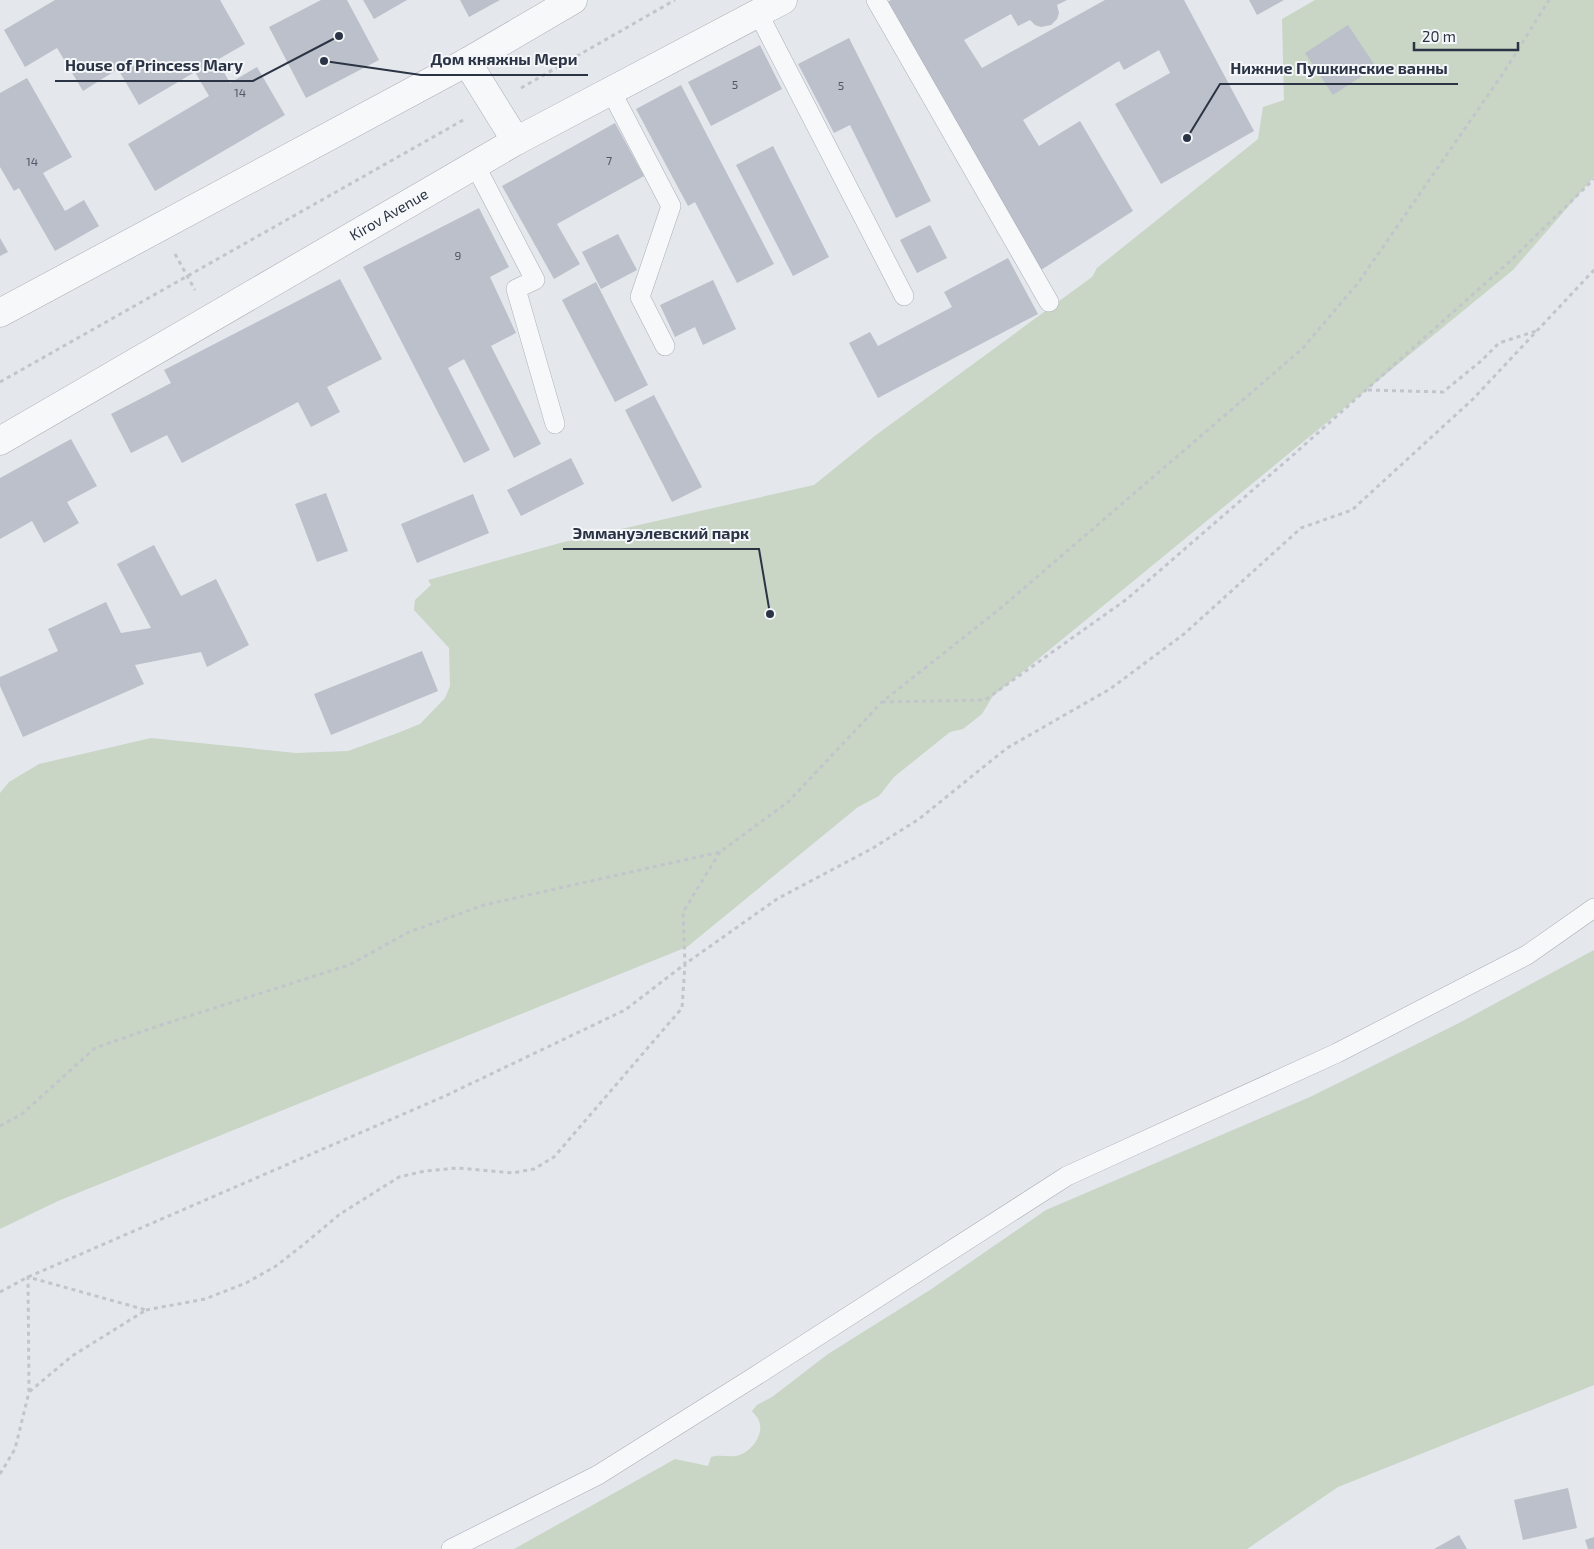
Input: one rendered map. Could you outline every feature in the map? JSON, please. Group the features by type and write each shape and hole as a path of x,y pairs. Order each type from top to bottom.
{"street":[{"path":"0,313 467,62 573,0"},
{"name":"Kirov Avenue","path":"0,441 516,141 783,0"},
{"path":"467,62 516,141"}],"lane":[{"path":"876,0 1048,302"},
{"path":"758,13 904,296"},
{"path":"611,91 671,206 640,297 665,346"},
{"path":"475,165 535,280 516,289 554,424"},
{"path":"450,1549 598,1475 1067,1176 1337,1053 1527,955 1594,908"}],"path":[{"path":"0,382 676,0"},
{"path":"29,1392 72,1356 146,1310 205,1299 246,1283 276,1266 340,1214 399,1177 424,1171 458,1168 513,1173 534,1169 554,1157 682,1008 684,964 683,912 720,852 788,802 882,702 1002,607 1302,350 1358,283 1504,72 1549,0"},
{"path":"882,702 985,700 1127,599 1508,263 1594,179"},
{"path":"161,227 210,319"},
{"path":"0,1292 28,1277 445,1096 625,1010 684,964 777,899 873,848 919,819 1006,748 1110,689 1184,634 1301,528 1352,510 1473,399 1594,270"},
{"path":"1366,390 1442,392 1482,361 1499,343 1537,331"},
{"path":"0,1126 22,1114 95,1048 349,965 409,932 484,905 720,852"},
{"path":"28,1277 146,1310"},
{"path":"0,1474 15,1449 29,1392 28,1277"}],"green space":[{"path":"1315,0 1594,0 1594,177 1513,270 993,696 982,714 963,729 950,732 894,777 879,796 858,807 687,947 58,1201 0,1229 0,793 9,782 39,764 151,738 296,753 348,751 420,724 445,698 450,686 449,648 414,610 415,600 431,585 428,580 560,543 814,485 876,435 1092,277 1097,268 1258,139 1263,107 1284,100 1282,19"},
{"path":"1594,950 1594,1385 1338,1487 1247,1549 514,1549 675,1459 708,1466 711,1457 735,1456 746,1452 758,1438 760,1432 758,1420 752,1411 757,1405 772,1397 828,1354 930,1290 1046,1210 1310,1097 1459,1023"}],"building":[{"path":"55,0 220,0 245,44 217,60 230,83 257,67 285,115 155,191 128,144 209,96 195,72 139,105 118,69 83,91 57,48 25,67 4,30"},
{"path":"321,0 347,0 379,60 306,98 269,27"},
{"path":"363,0 407,0 374,19"},
{"path":"460,0 500,0 469,17"},
{"path":"891,0 1067,0 1057,5 1059,13 1057,19 1051,25 1041,27 1035,25 1030,20 1018,26 1011,14 964,40 982,68 1105,0 1184,0 1254,131 1161,184 1115,104 1170,73 1159,50 1124,70 1119,61 1023,120 1039,146 1080,121 1133,211 1041,270 887,2"},
{"path":"1249,0 1284,0 1257,15"},
{"path":"1348,25 1376,67 1333,95 1305,53"},
{"path":"849,38 931,201 896,218 850,125 834,133 798,64"},
{"path":"760,45 782,89 711,126 688,82"},
{"path":"27,78 72,157 43,173 65,211 84,200 99,226 55,251 19,188 14,191 0,167 0,93"},
{"path":"681,85 774,264 737,283 695,202 688,206 636,109"},
{"path":"615,123 644,176 557,224 580,264 554,279 502,186"},
{"path":"773,146 829,257 793,276 736,165"},
{"path":"479,208 509,267 490,277 516,333 491,346 541,444 514,458 464,359 448,368 490,450 464,463 363,267"},
{"path":"930,225 947,258 917,273 900,240"},
{"path":"618,234 637,270 601,289 582,252"},
{"path":"0,238 8,252 0,256"},
{"path":"1008,258 1038,314 878,398 849,343 870,332 878,346 952,307 944,292"},
{"path":"340,279 382,359 327,387 340,412 311,427 298,402 182,463 167,435 131,453 111,414 171,383 164,370"},
{"path":"713,280 736,329 703,345 695,327 675,337 660,305"},
{"path":"596,282 648,385 615,402 562,300"},
{"path":"654,395 702,487 672,502 625,410"},
{"path":"71,439 97,486 67,502 79,523 44,543 32,521 0,539 0,478"},
{"path":"571,458 584,484 521,516 507,490"},
{"path":"326,493 348,551 317,562 295,504"},
{"path":"473,494 489,533 417,563 401,524"},
{"path":"154,545 181,596 216,579 249,645 207,667 201,652 135,665 144,684 23,737 0,686 0,677 58,651 48,629 106,602 121,633 151,628 117,564"},
{"path":"422,651 438,691 331,735 314,694"},
{"path":"1568,1488 1577,1528 1523,1540 1514,1500"},
{"path":"1459,1535 1467,1549 1434,1549"},
{"path":"1594,1537 1594,1549 1588,1549 1585,1540"}],"place":[{"name":"House of Princess Mary","path":"339,36"},
{"name":"Дом княжны Мери","path":"324,61"},
{"name":"Нижние Пушкинские ванны","path":"1187,138"},
{"name":"Эммануэлевский парк","path":"770,614"}]}
